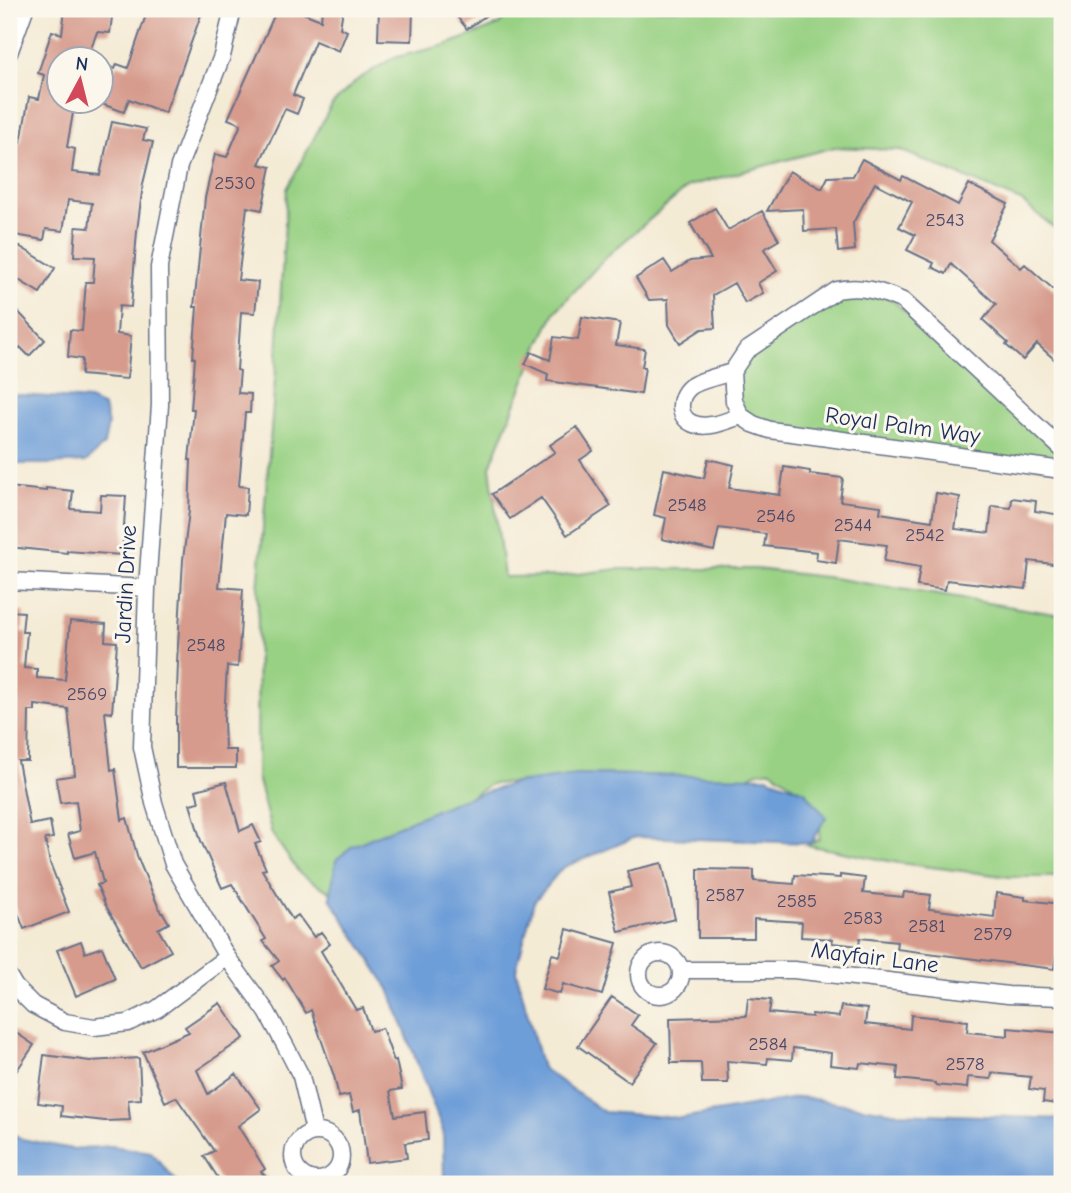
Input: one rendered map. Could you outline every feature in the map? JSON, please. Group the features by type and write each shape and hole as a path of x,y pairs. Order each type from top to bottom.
{"street":[{"path":"9,53 25,9"},
{"name":"Jardin Drive","path":"233,9 222,56 179,166 159,267 160,405 147,588 142,747 154,803 173,864 227,957 267,1012 301,1076 314,1131"},
{"path":"732,372 692,385 682,395 680,409 687,420 697,426 714,425 741,415 734,401 732,372 746,351 837,290 866,288 902,301 1062,449"},
{"name":"Royal Palm Way","path":"741,415 753,424 770,430 1062,470"},
{"path":"9,581 147,588"},
{"path":"9,977 33,1005 65,1022 94,1027 128,1023 157,1009 227,957"},
{"name":"Mayfair Lane","path":"681,970 794,970 1008,995 1062,997"}],"green space":[{"path":"513,9 1062,9 1062,234 1021,201 900,150 835,147 689,186 607,256 555,312 538,347 490,467 504,577 561,576 618,569 756,569 833,578 1062,615 1062,877 1010,877 899,863 807,845 819,839 818,810 804,794 771,770 758,772 725,788 677,786 634,775 605,774 589,779 491,784 434,819 388,836 371,838 355,848 340,898 300,874 272,834 257,777 258,590 287,189 332,104 357,80 393,58 446,45 499,25"},
{"path":"837,290 883,292 1062,449 1062,470 770,430 741,416 732,372 746,351"}],"water":[{"path":"9,394 89,400 104,407 108,425 104,445 86,462 9,464"},
{"path":"583,774 767,777 805,791 826,817 811,843 636,837 562,868 534,902 516,970 542,1068 604,1112 681,1118 801,1097 899,1113 1062,1119 1062,1184 444,1184 443,1131 389,989 330,898 336,860 352,846 459,800 516,783"},
{"path":"9,1132 22,1139 72,1149 112,1146 151,1152 179,1184 9,1184"}],"building":[{"path":"65,9 113,9 110,33 97,32 92,46 47,46 52,31 62,34"},
{"path":"148,9 203,9 165,113 129,99 124,112 116,109 116,66 117,64 128,68"},
{"path":"277,9 293,9 321,20 322,9 343,9 340,28 347,31 339,51 315,41 293,95 303,99 297,114 285,109 259,164 271,167 262,210 247,207 238,280 258,282 255,313 241,312 237,370 240,371 238,393 251,394 250,413 245,413 239,486 248,487 246,515 226,513 219,587 243,589 238,667 227,666 224,719 225,750 236,750 236,768 176,768 177,662 194,409 191,409 197,307 194,307 205,198 215,154 227,157 241,124 228,119"},
{"path":"379,9 413,9 412,41 378,40"},
{"path":"451,9 495,9 467,29"},
{"path":"46,49 46,116 73,116 67,147 75,149 72,172 100,175 112,122 146,129 143,140 153,142 143,184 131,307 119,306 117,334 131,336 127,379 81,375 82,359 68,357 70,330 82,331 86,282 93,282 95,257 74,256 76,227 89,228 92,203 68,200 63,231 46,229 44,240 9,234 9,183 15,141 21,142 29,97 39,99 44,75 38,73"},
{"path":"862,159 901,180 903,176 958,205 969,184 1008,204 989,240 1021,268 1025,264 1062,297 1062,366 1037,344 1023,360 983,320 996,304 951,264 946,274 932,267 934,263 907,250 915,235 899,227 912,202 875,183 853,223 855,250 838,252 836,229 804,231 803,209 767,211 789,171 822,189 828,177 853,176"},
{"path":"715,208 728,230 762,211 779,240 764,249 777,271 758,283 763,293 745,303 734,283 713,295 715,328 702,329 680,343 669,325 668,299 649,300 636,278 664,260 672,272 690,261 711,259 690,223"},
{"path":"9,240 55,268 40,293 9,274"},
{"path":"9,302 45,340 29,356 20,347 9,357"},
{"path":"582,317 620,323 616,345 645,349 641,394 547,381 548,374 525,364 531,352 550,360 554,337 578,340"},
{"path":"577,427 593,451 580,460 611,506 567,535 541,498 510,519 492,494 555,452 550,445"},
{"path":"708,459 734,465 729,488 780,495 784,467 810,471 810,474 843,478 840,501 881,506 880,513 932,521 936,493 960,497 955,529 989,533 992,506 1011,508 1012,498 1036,501 1035,511 1062,515 1062,565 1029,561 1026,589 947,580 945,590 917,586 920,567 884,561 887,545 839,539 836,563 816,560 817,552 764,546 766,534 719,528 714,551 662,539 666,518 654,515 664,469 704,478"},
{"path":"9,487 73,491 71,509 100,511 101,495 126,496 122,555 9,547"},
{"path":"9,611 24,612 22,632 27,632 24,668 37,669 37,678 65,680 70,621 106,624 105,641 117,642 112,713 105,712 111,770 115,769 122,820 127,818 138,859 161,913 169,923 158,929 171,951 141,967 97,885 103,883 95,852 75,858 68,834 80,831 76,801 60,803 56,778 75,775 68,709 35,705 35,711 29,711 28,761 18,761 30,825 50,821 53,838 45,839 50,863 69,912 24,929 9,890"},
{"path":"226,782 240,831 253,825 261,842 255,844 266,869 262,870 292,919 298,915 314,937 321,932 330,944 321,951 356,1010 363,1008 371,1031 382,1028 394,1061 396,1060 402,1089 390,1091 395,1116 425,1112 428,1140 405,1143 407,1158 367,1163 360,1110 353,1112 349,1095 339,1097 311,1010 306,1013 285,978 283,980 272,966 279,961 263,941 266,939 232,884 222,888 201,841 190,804 199,802 196,790"},
{"path":"662,863 675,919 619,932 609,892 631,887 627,871"},
{"path":"698,869 754,870 754,881 794,884 795,875 865,878 863,893 903,897 904,892 931,895 929,909 994,917 996,893 1025,897 1025,900 1062,904 1062,955 1056,954 1054,969 896,949 897,942 860,938 859,946 832,943 833,939 801,937 802,922 754,919 754,938 698,938"},
{"path":"567,929 617,943 602,995 563,984 560,994 542,989 552,954 560,956"},
{"path":"81,941 85,953 102,947 115,979 76,996 57,950"},
{"path":"612,997 638,1015 631,1025 657,1043 629,1082 578,1046"},
{"path":"748,998 771,1000 769,1013 812,1017 812,1014 839,1017 841,1006 867,1009 865,1024 910,1029 911,1015 968,1021 967,1032 1008,1036 1008,1028 1062,1033 1056,1104 1043,1102 1044,1091 1029,1089 1031,1077 992,1073 991,1079 968,1077 967,1088 935,1085 897,1079 898,1067 860,1063 859,1068 830,1065 831,1053 793,1048 792,1060 768,1058 767,1064 727,1061 728,1083 702,1083 701,1063 671,1063 670,1018 746,1016"},
{"path":"220,1003 244,1038 197,1070 208,1094 236,1074 261,1109 238,1126 265,1169 261,1172 273,1184 222,1184 204,1156 214,1151 176,1097 165,1102 143,1052 189,1032 185,1027"},
{"path":"9,1028 34,1045 9,1082"},
{"path":"44,1055 90,1061 139,1058 141,1099 128,1100 130,1120 105,1121 61,1116 62,1106 38,1103"}]}
